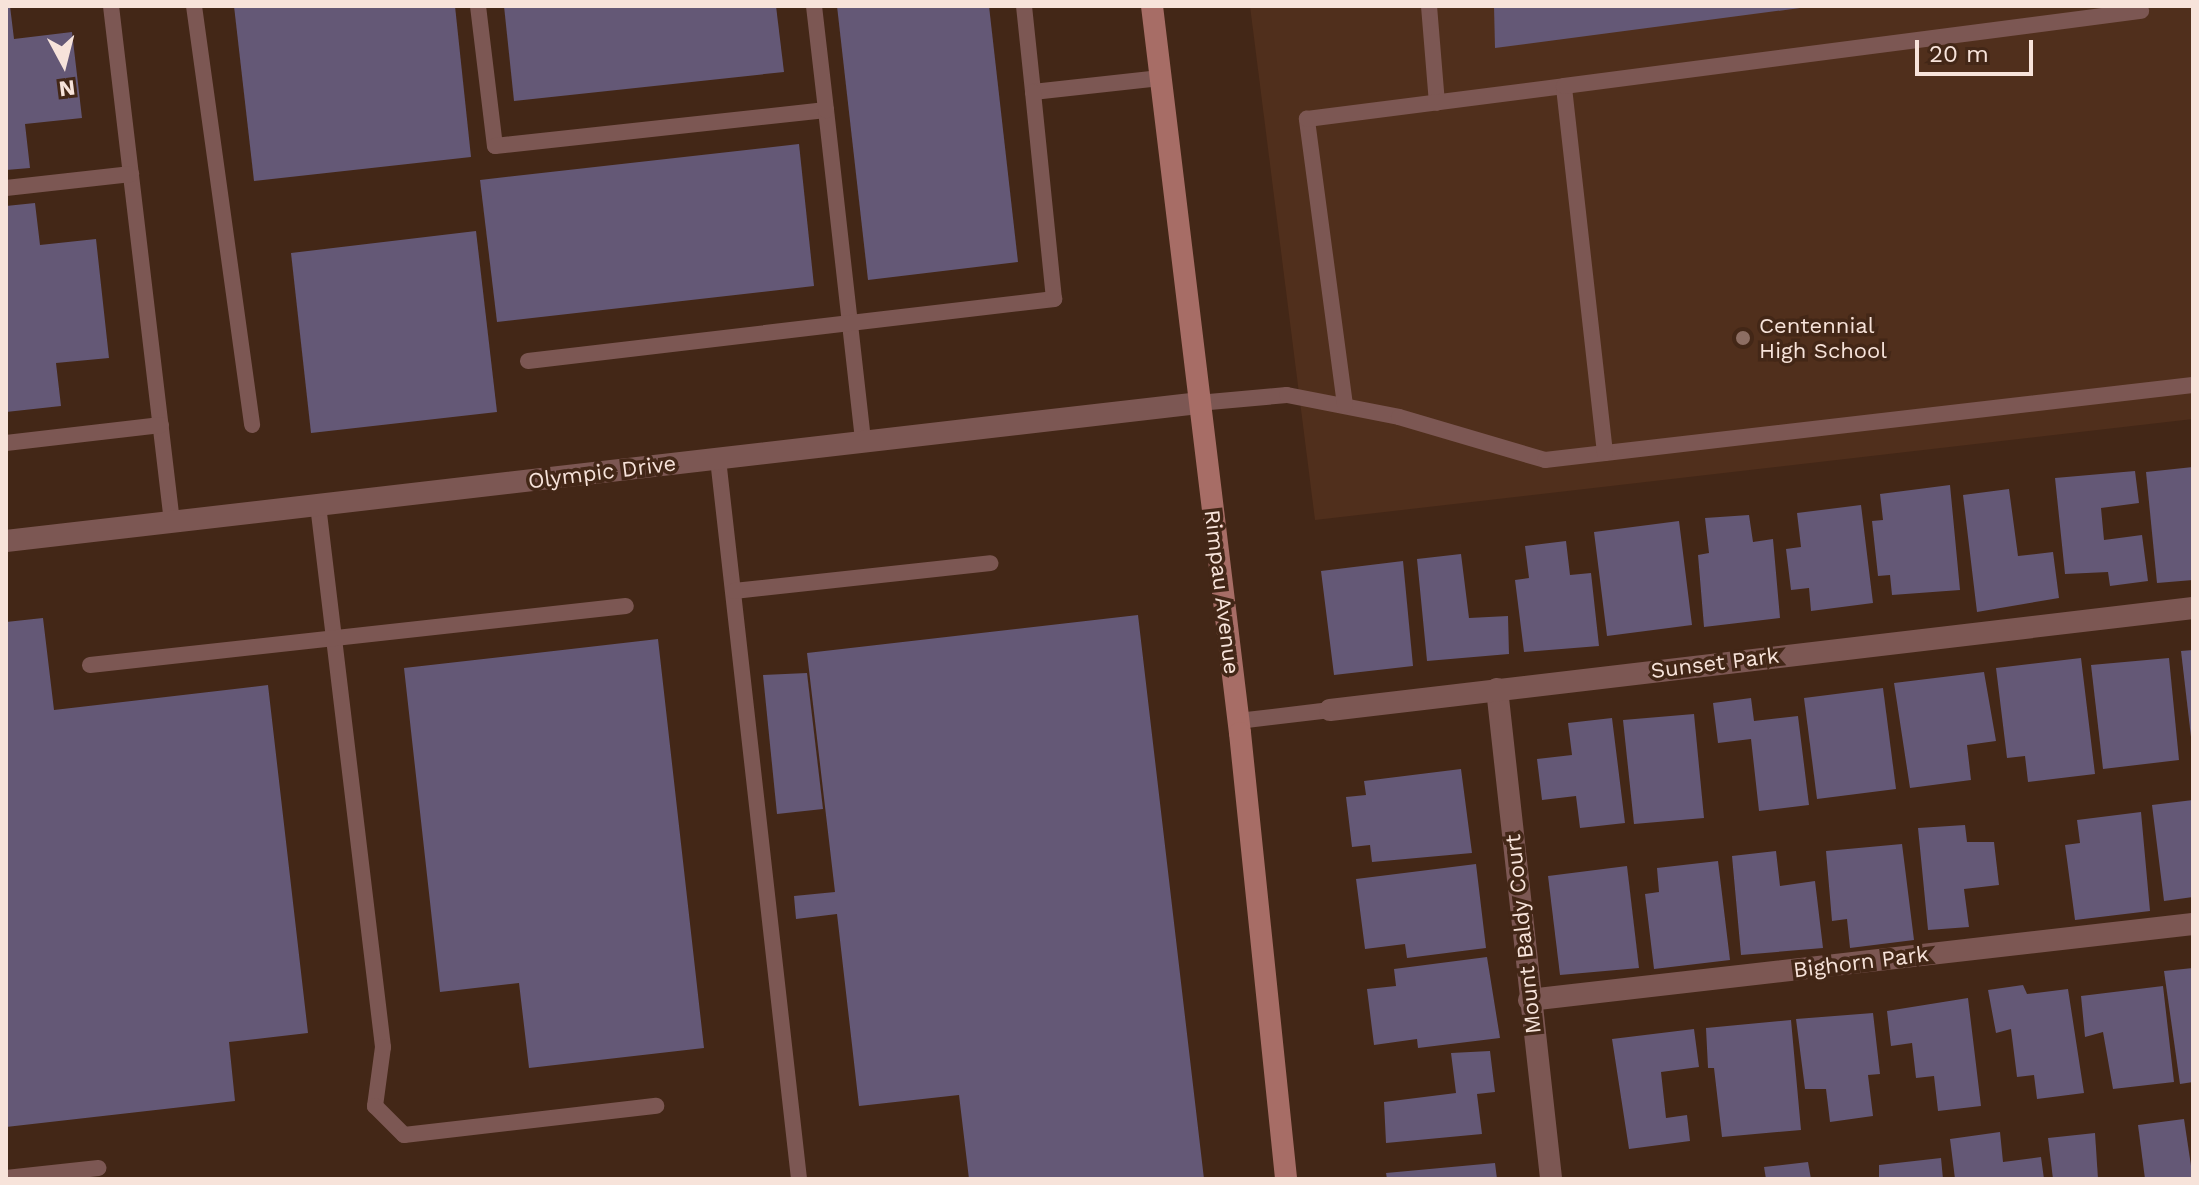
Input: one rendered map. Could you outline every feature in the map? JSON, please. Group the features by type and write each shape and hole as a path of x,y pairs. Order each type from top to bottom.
{"main road":[{"name":"Rimpau Avenue","path":"1152,6 1238,721 1286,1179"}],"street":[{"name":"Olympic Drive","path":"6,541 1198,403"},
{"name":"Sunset Park","path":"1330,710 2193,608"},
{"name":"Mount Baldy Court","path":"1497,689 1551,1179"},
{"name":"Bighorn Park","path":"1529,1000 2193,924"}],"lane":[{"path":"111,6 172,522"},
{"path":"194,6 252,425"},
{"path":"478,6 495,146 826,110"},
{"path":"814,6 863,442"},
{"path":"528,361 1054,299 1024,6"},
{"path":"1429,6 1437,103"},
{"path":"1345,405 1307,119 2141,11"},
{"path":"1033,92 1160,78"},
{"path":"1564,86 1605,453"},
{"path":"6,188 131,174"},
{"path":"1198,403 1287,395 1345,405 1545,460 2193,385"},
{"path":"6,443 161,425"},
{"path":"718,459 799,1179"},
{"path":"318,505 383,1047 375,1106 404,1135 656,1106"},
{"path":"734,591 990,563"},
{"path":"90,665 334,635 626,606"},
{"name":"Sunset Park","path":"1238,721 1330,710"},
{"path":"6,1178 98,1168"}],"shaded area":[{"name":"Centennial High School","path":"1250,6 2193,6 2193,419 1315,520"}],"building":[{"path":"6,6 10,6 14,39 72,32 82,118 25,124 30,168 6,170"},
{"path":"234,6 455,6 471,157 254,181"},
{"path":"504,6 776,6 784,72 514,101"},
{"path":"837,6 989,6 1018,262 868,280"},
{"path":"1494,6 1800,6 1800,8 1495,48"},
{"path":"799,144 814,286 497,322 480,180"},
{"path":"35,203 40,245 96,239 109,358 56,363 61,406 6,412 6,206"},
{"path":"476,231 497,412 311,433 291,253"},
{"path":"2193,467 2193,580 2157,583 2146,472"},
{"path":"2135,471 2139,503 2101,508 2104,540 2142,535 2148,581 2110,586 2108,572 2065,574 2055,478"},
{"path":"1950,485 1960,590 1892,595 1890,575 1878,576 1872,521 1883,520 1880,494"},
{"path":"2009,489 2018,556 2053,552 2059,598 1977,612 1963,495"},
{"path":"1861,505 1873,603 1811,611 1809,588 1791,590 1786,549 1801,547 1797,513"},
{"path":"1749,515 1753,542 1773,539 1780,618 1704,627 1698,555 1709,553 1705,518"},
{"path":"1679,521 1692,625 1607,636 1594,532"},
{"path":"1566,541 1570,575 1591,573 1599,646 1524,652 1515,580 1529,578 1525,546"},
{"path":"1461,554 1469,618 1508,616 1509,654 1427,661 1417,559"},
{"path":"1403,561 1413,666 1334,675 1321,571"},
{"path":"1138,615 1204,1179 969,1179 959,1095 859,1106 837,914 796,919 794,896 835,892 807,653"},
{"path":"43,618 54,710 268,685 308,1033 229,1042 235,1101 6,1127 6,622"},
{"path":"658,639 704,1048 529,1068 519,983 440,992 404,668"},
{"path":"2193,650 2193,737 2191,737 2181,651"},
{"path":"2081,658 2095,774 2028,782 2025,756 2007,758 1996,668"},
{"path":"2169,658 2179,760 2103,769 2091,665"},
{"path":"1984,672 1996,741 1967,745 1971,780 1910,788 1894,683"},
{"path":"807,673 823,809 777,814 763,675"},
{"path":"1883,688 1896,789 1817,799 1804,698"},
{"path":"1751,698 1754,721 1798,716 1809,805 1759,811 1751,739 1718,743 1713,703"},
{"path":"1694,714 1704,818 1634,824 1623,720"},
{"path":"1612,718 1625,823 1580,828 1576,796 1542,800 1537,759 1572,755 1568,723"},
{"path":"1461,769 1472,853 1372,862 1370,845 1352,847 1346,797 1366,795 1364,781"},
{"path":"2193,800 2193,897 2164,901 2152,805"},
{"path":"2141,812 2150,911 2075,920 2065,845 2080,843 2077,820"},
{"path":"1965,825 1967,842 1994,842 1999,885 1964,889 1969,927 1928,930 1918,828"},
{"path":"1902,844 1914,940 1850,948 1847,919 1832,921 1826,851"},
{"path":"1776,851 1780,886 1815,881 1823,948 1741,955 1732,856"},
{"path":"1718,861 1730,960 1654,969 1645,894 1659,892 1657,868"},
{"path":"1476,864 1486,948 1407,958 1405,944 1365,949 1356,879"},
{"path":"1627,866 1639,968 1560,975 1548,876"},
{"path":"1487,957 1500,1038 1418,1048 1417,1039 1374,1045 1367,989 1396,986 1394,969"},
{"path":"2193,968 2193,1082 2180,1084 2164,971"},
{"path":"2023,985 2027,994 2068,989 2084,1093 2037,1099 2034,1075 2017,1077 2011,1029 1996,1033 1988,990"},
{"path":"2163,986 2174,1082 2113,1089 2103,1032 2085,1037 2081,996"},
{"path":"1968,998 1981,1106 1938,1111 1934,1076 1916,1078 1912,1043 1891,1046 1887,1011"},
{"path":"1873,1013 1880,1074 1868,1075 1873,1116 1830,1122 1826,1089 1805,1089 1796,1019"},
{"path":"1791,1020 1801,1130 1722,1137 1714,1068 1708,1068 1706,1028"},
{"path":"1694,1029 1699,1067 1661,1072 1666,1118 1687,1115 1690,1141 1629,1149 1612,1039"},
{"path":"1490,1051 1495,1092 1477,1094 1482,1134 1386,1143 1384,1102 1456,1093 1451,1053"},
{"path":"2184,1119 2193,1179 2145,1179 2138,1125"},
{"path":"2000,1132 2003,1162 2041,1157 2044,1179 1955,1179 1950,1139"},
{"path":"2095,1133 2098,1179 2053,1179 2048,1138"},
{"path":"1941,1158 1943,1179 1879,1179 1879,1165"},
{"path":"1808,1162 1811,1179 1766,1179 1764,1167"},
{"path":"1495,1163 1497,1179 1387,1179 1386,1173"}],"place":[{"name":"Centennial High School","path":"1743,338"}]}
